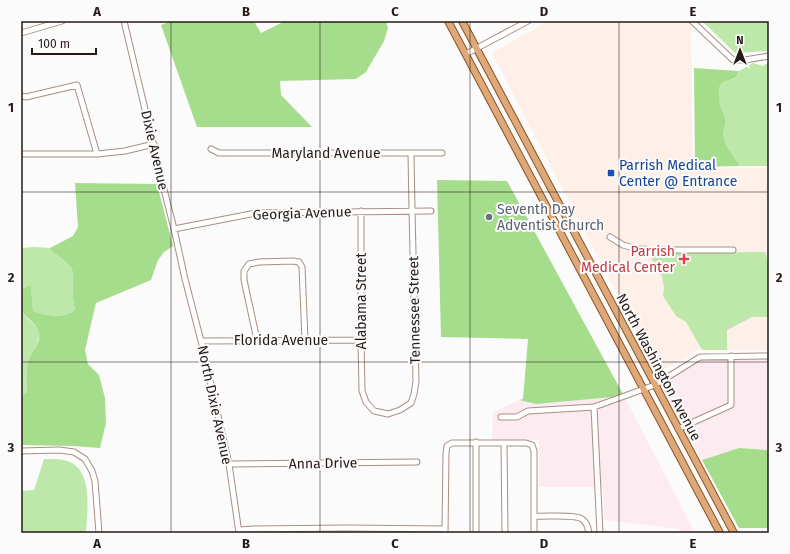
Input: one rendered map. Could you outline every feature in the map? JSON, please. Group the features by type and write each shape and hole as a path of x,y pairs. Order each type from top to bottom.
{"main road":[{"name":"North Washington Avenue","path":"448,21 720,533"},
{"name":"North Washington Avenue","path":"462,21 734,533"},
{"path":"573,257 584,251"}],"street":[{"path":"21,33 62,21"},
{"name":"Dixie Avenue","path":"124,21 185,278"},
{"path":"466,54 528,21"},
{"path":"692,21 733,60 745,60 769,56"},
{"path":"21,96 26,97 77,85 97,154"},
{"path":"21,154 97,154 125,151 154,144"},
{"name":"Maryland Avenue","path":"211,149 219,153 442,153"},
{"name":"Tennessee Street","path":"362,391 366,402 374,411 388,414 400,410 410,403 414,394 416,381 411,153"},
{"name":"Georgia Avenue","path":"174,229 256,213 412,210 432,211"},
{"name":"Alabama Street","path":"361,211 362,391"},
{"path":"610,237 623,245 636,249 733,250"},
{"path":"257,340 244,280 244,270 249,264 259,262 294,261 299,262 302,267 305,340"},
{"name":"North Dixie Avenue","path":"185,278 229,464 239,532"},
{"name":"Florida Avenue","path":"201,341 361,340"},
{"path":"678,429 732,405 731,356"},
{"path":"501,417 517,417 528,411 594,407 655,385 700,357 769,356"},
{"path":"594,407 600,533"},
{"path":"476,442 476,533"},
{"path":"239,532 253,529 345,528 445,531 446,453 448,446 452,443 476,442 526,443 532,445 534,451 534,533"},
{"path":"504,443 505,533"},
{"path":"21,451 59,450 74,452 85,459 92,471 95,481 99,533"},
{"name":"Anna Drive","path":"229,464 418,462"},
{"path":"534,516 575,517 582,519 588,526 589,533"}],"shaded area":[{"name":"Parrish Medical Center","path":"548,21 691,21 693,169 769,168 769,350 699,350 658,373 492,53"},
{"path":"769,353 769,455 767,450 739,448 702,460 657,379 699,354"},
{"path":"624,396 694,533 681,533 679,529 604,520 603,487 539,487 539,440 492,440 493,412 519,400 536,404"}],"green space":[{"path":"171,21 254,21 261,33 285,21 386,21 388,28 384,41 366,72 356,79 280,81 281,95 312,127 197,127 161,25"},
{"path":"702,21 769,21 769,51 735,53"},
{"path":"753,63 763,66 769,63 769,166 740,166 726,145 723,133 726,122 720,107 719,88 722,83 736,77 739,71"},
{"path":"694,68 739,71 736,77 722,83 719,88 720,106 726,122 723,133 726,145 740,166 695,167"},
{"path":"437,180 507,181 624,396 536,404 519,400 523,399 528,339 441,337"},
{"path":"75,183 157,184 173,246 164,252 158,260 151,280 96,303 85,350 88,364 99,375 105,398 106,423 100,448 21,445 21,394 23,395 27,392 28,363 39,336 38,329 25,315 21,308 21,290 31,285 33,311 60,316 66,315 75,309 73,302 72,269 50,248 73,236 78,227"},
{"path":"21,248 50,248 72,269 73,302 75,309 66,315 55,316 33,311 31,286 21,290"},
{"path":"765,252 769,263 769,317 752,317 727,330 727,350 702,350 686,322 676,316 663,296 664,287 662,277 651,257 655,253"},
{"path":"21,309 28,319 36,326 40,334 30,357 27,392 23,395 21,394"},
{"path":"739,448 767,450 769,455 769,528 739,528 702,460"},
{"path":"44,459 69,461 79,469 83,476 86,485 88,505 86,533 21,533 21,491 34,490"}],"place":[{"name":"Parrish Medical Center @ Entrance","path":"611,173"},
{"name":"Seventh Day Adventist Church","path":"489,217"},
{"name":"Parrish Medical Center","path":"684,259"}]}
